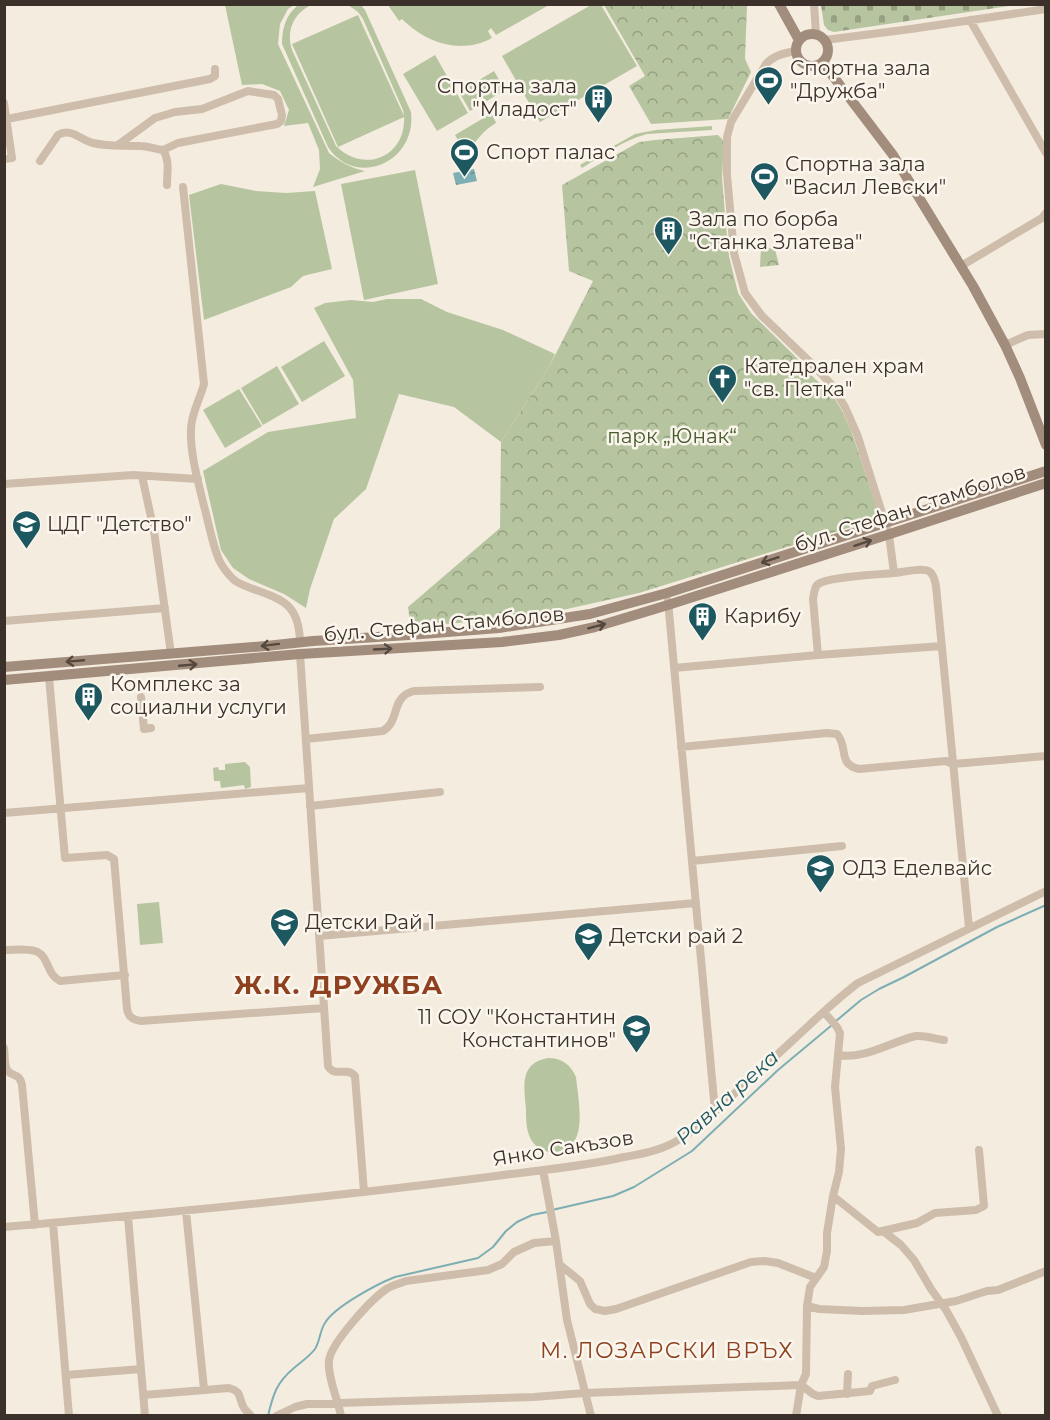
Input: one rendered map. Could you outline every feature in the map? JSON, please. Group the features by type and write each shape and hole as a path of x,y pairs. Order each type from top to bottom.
{"main road":[{"path":"779,4 797,45 798,58 806,65 813,67 823,63 827,57 828,47 821,37 806,35 797,45"},
{"path":"823,63 893,155 961,266 1005,345 1046,445"},
{"name":"бул. Стефан Стамболов","path":"4,667 499,628 590,614 667,593 1046,471"},
{"name":"бул. Стефан Стамболов","path":"4,680 300,654 502,642 559,634 595,627 668,605 1046,483"},
{"path":"300,642 300,654"}],"street":[{"path":"814,4 821,37 1046,9"},
{"path":"970,20 1042,137 1046,153"},
{"path":"797,45 766,64 727,136 727,168 734,253 742,286 748,299 762,316 831,384 845,406 857,434 885,522 894,573"},
{"path":"7,119 210,80 215,76 215,69"},
{"path":"40,161 58,135 66,131 85,141 97,144 125,146 141,146 163,150 178,143 277,124 281,121 282,115 278,99 274,95 248,91 202,109 175,112 155,118 118,145"},
{"path":"4,104 12,158 4,159"},
{"path":"163,150 167,164 167,185"},
{"path":"183,187 204,384 190,430 192,451 212,538 220,560 234,581 280,600 291,608 300,630 300,642"},
{"path":"961,266 1042,218 1046,213"},
{"path":"1005,345 1028,335 1046,334"},
{"path":"4,484 133,475 198,479"},
{"path":"142,476 154,531 171,654"},
{"path":"818,656 813,600 817,585 828,580 924,570 930,572 934,577 969,928"},
{"path":"667,593 715,1111"},
{"path":"4,621 165,608"},
{"path":"674,668 942,646"},
{"path":"300,654 328,1068 333,1072 351,1072 355,1076 364,1192"},
{"path":"49,677 66,858 107,855 115,862 127,1012 130,1017 137,1021 324,1008"},
{"path":"306,739 383,731 390,727 400,701 405,695 414,691 540,687"},
{"path":"141,697 144,729 151,728"},
{"path":"681,747 827,733 837,734 842,740 845,761 853,768 859,769 946,761 953,764 1046,756"},
{"path":"4,813 309,788"},
{"path":"310,806 440,792"},
{"path":"692,861 842,846"},
{"name":"Янко Сакъзов","path":"4,1227 364,1192 596,1164 659,1149 688,1134 813,1020 826,1015 837,999 858,983 1046,891"},
{"path":"319,936 696,903"},
{"path":"4,950 36,951 42,955 53,977 60,981 125,975"},
{"path":"796,1416 801,1385 806,1374 807,1306 810,1287 824,1267 827,1233 839,1172 841,1149 835,1087 840,1033 826,1015"},
{"path":"837,1055 856,1055 916,1036 944,1040"},
{"path":"4,1048 6,1069 16,1075 22,1085 35,1225"},
{"path":"833,1196 878,1232 917,1223 936,1213 976,1210 984,1206 979,1150"},
{"path":"543,1170 567,1320 591,1416"},
{"path":"186,1211 204,1389"},
{"path":"128,1216 145,1416"},
{"path":"53,1223 69,1416"},
{"path":"883,1231 901,1245 914,1260 941,1303 961,1337 998,1416"},
{"path":"342,1416 329,1369 330,1358 348,1327 380,1294 406,1281 488,1270 502,1264 514,1252 534,1243 556,1241"},
{"path":"559,1264 580,1281 590,1304 604,1311 616,1309 751,1262 765,1260 778,1263 816,1278"},
{"path":"807,1306 819,1309 862,1311 904,1310 998,1290 1046,1271"},
{"path":"66,1376 141,1369"},
{"path":"847,1394 848,1374"},
{"path":"276,1416 307,1404 801,1385 818,1396 870,1391 872,1386 895,1380"},
{"path":"144,1395 204,1389 235,1389 244,1408 251,1416"}],"green space":[{"path":"225,5 294,5 288,9 280,24 278,44 329,153 346,164 365,171 313,187 320,169 319,150 308,123 284,126 289,110 280,91 262,84 242,85"},
{"path":"298,5 311,5 295,18 290,43 336,146 359,159 370,160 391,151 403,131 404,117 338,147 292,44 358,15 404,116 363,19 348,5 361,5 365,10 411,112 410,130 404,145 394,157 382,164 367,168 353,166 339,159 328,147 282,44 286,22 290,13"},
{"path":"388,5 549,5 496,35 491,28 488,31 492,38 468,46 456,46 433,40 402,19 399,21"},
{"path":"591,5 601,5 637,66 540,122 502,56"},
{"path":"604,5 747,5 745,59 751,72 728,119 651,124 629,86 645,76"},
{"path":"821,5 1016,5 834,32 828,30 824,25"},
{"path":"435,55 468,113 437,131 403,74"},
{"path":"494,71 505,90 470,111 459,92"},
{"path":"492,113 496,123 483,133 467,155 460,151 455,135"},
{"path":"712,126 712,130 647,134 621,144 582,168 580,165 635,134 656,130"},
{"name":"парк „Юнак“","path":"718,135 724,141 722,178 726,226 729,256 738,293 751,313 831,393 851,430 880,518 639,593 549,613 411,627 408,607 500,528 501,442 549,367 593,281 569,271 562,185 639,142"},
{"path":"415,170 438,284 364,300 341,184"},
{"path":"221,184 256,191 286,193 315,191 332,269 303,276 291,287 204,320 189,195"},
{"path":"761,247 775,249 779,265 760,267"},
{"path":"387,299 421,299 447,312 503,330 555,354 501,442 454,407 399,394 366,489 334,519 310,589 306,608 284,594 249,579 233,568 221,550 203,471 268,432 356,418 353,380 314,308 325,303 351,300 373,302"},
{"path":"324,341 345,376 302,402 281,367"},
{"path":"277,366 299,404 263,425 241,388"},
{"path":"239,389 262,426 225,448 203,410"},
{"path":"245,762 250,767 251,787 245,789 244,785 221,788 220,781 214,781 213,768 218,767 219,770 225,770 225,764"},
{"path":"159,902 163,943 140,945 137,904"},
{"path":"548,1058 565,1063 576,1077 580,1110 578,1133 574,1143 567,1149 556,1152 542,1150 534,1144 526,1122 525,1077 532,1065"}],"water":[{"name":"Спорт палас","path":"474,169 477,181 456,185 453,173"}],"waterway":[{"name":"Равна река","path":"836,1021 861,1000 879,989 997,927 1046,905"},
{"name":"Равна река","path":"552,1210 613,1196 634,1187 692,1151 778,1070 832,1025"},
{"name":"Равна река","path":"268,1416 280,1384 288,1373 313,1352 325,1323 346,1303 395,1277 478,1258 493,1247 517,1222 532,1215 547,1212"}],"place":[{"name":"Спортна зала \"Дружба\"","path":"769,106"},
{"name":"Спортна зала \"Младост\"","path":"598,124"},
{"name":"Спорт палас","path":"465,178"},
{"name":"Спортна зала \"Васил Левски\"","path":"764,202"},
{"name":"Зала по борба \"Станка Златева\"","path":"668,256"},
{"name":"Катедрален храм \"св. Петка\"","path":"723,404"},
{"name":"ЦДГ \"Детство\"","path":"26,550"},
{"name":"Карибу","path":"703,642"},
{"name":"Комплекс за социални услуги","path":"89,722"},
{"name":"ОДЗ Еделвайс","path":"821,894"},
{"name":"Детски Рай 1","path":"284,948"},
{"name":"Детски рай 2","path":"588,962"},
{"name":"11 СОУ \"Константин Константинов\"","path":"637,1054"}],"district":[{"name":"Ж.К. ДРУЖБА","path":"339,985"},
{"name":"М. ЛОЗАРСКИ ВРЪХ","path":"667,1350"}]}
